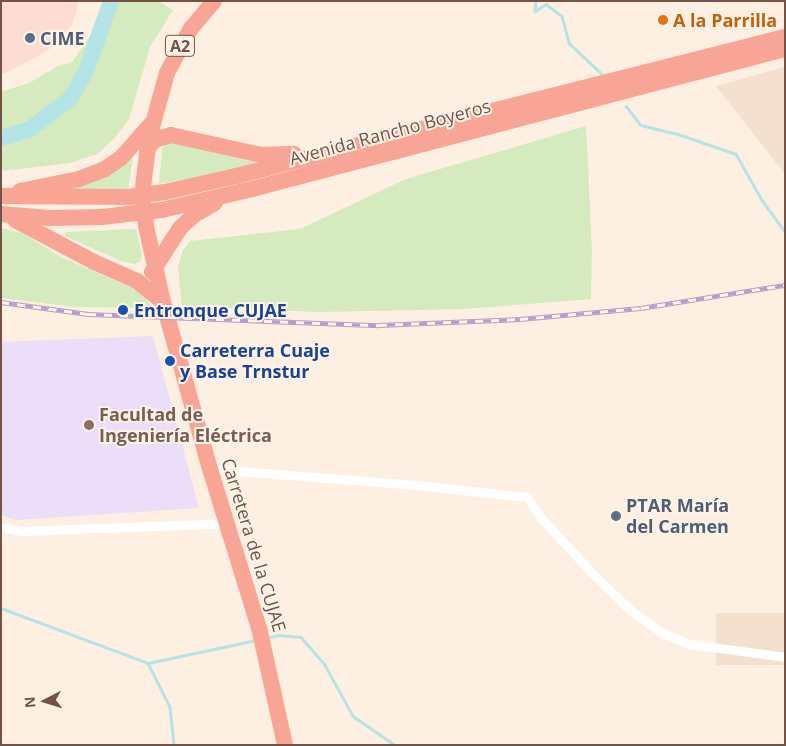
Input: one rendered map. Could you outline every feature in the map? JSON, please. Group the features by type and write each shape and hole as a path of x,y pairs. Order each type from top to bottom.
{"highway":[{"name":"A2","path":"144,213 142,196 147,150 153,120 167,73 182,42 195,22 214,1"},
{"name":"Avenida Rancho Boyeros","path":"1,195 66,198 142,196 236,176 785,37"},
{"name":"Avenida Rancho Boyeros","path":"1,215 66,218 144,213 252,189 785,49"},
{"path":"160,98 168,123 193,140"},
{"path":"1,195 79,179 97,173 121,158 142,136 153,120"},
{"path":"147,150 154,140 162,136 171,135 234,151 261,155 336,151"},
{"path":"128,277 142,278 155,268 180,228 194,215 212,204 252,189"},
{"name":"Carretera de la CUJAE","path":"144,213 163,302 210,469 260,632 285,745"},
{"path":"1,215 34,228 94,262 128,277 145,287 163,302"}],"street":[{"path":"210,469 388,483 527,497 542,519 592,574 631,611 663,633 689,644 785,657"},
{"path":"1,527 22,531 226,523"}],"shaded area":[{"name":"CIME","path":"1,1 79,1 72,25 47,51 1,74"},
{"path":"785,67 785,174 716,86"},
{"name":"Facultad de Ingeniería Eléctrica","path":"153,336 199,508 16,520 1,515 1,342"},
{"path":"716,613 785,613 785,665 716,665"}],"green space":[{"path":"115,1 158,1 173,10 150,47 129,119 114,139 97,154 70,163 1,171 1,92 29,83 58,66 72,62"},
{"path":"586,126 592,250 591,299 465,309 318,312 182,306 178,266 183,251 190,241 300,229 406,179"},
{"path":"165,141 253,162 254,164 204,177 159,184 162,150"},
{"path":"134,151 128,190 34,192"},
{"path":"1,228 22,233 61,257 141,292 153,308 75,307 1,298"},
{"path":"136,229 142,255 140,262 134,264 121,261 65,236 66,232"}],"waterway":[{"path":"1,138 30,129 70,99 86,71 111,1"},
{"path":"536,1 535,11 546,4 562,16 569,43 602,74"},
{"path":"626,106 641,125 678,134 736,154 762,200 785,232"},
{"path":"1,608 148,663 256,640"},
{"path":"266,638 279,635 301,637 325,665 353,716 395,745"},
{"path":"148,663 170,707 174,745"}],"railway":[{"path":"1,302 88,314 379,325 520,319 641,308 785,285"}],"place":[{"name":"A la Parrilla","path":"663,20"},
{"name":"CIME","path":"30,38"},
{"name":"Entronque CUJAE","path":"123,310"},
{"name":"Carreterra Cuaje y Base Trnstur","path":"170,361"},
{"name":"Facultad de Ingeniería Eléctrica","path":"89,425"},
{"name":"PTAR María del Carmen","path":"616,516"}]}
